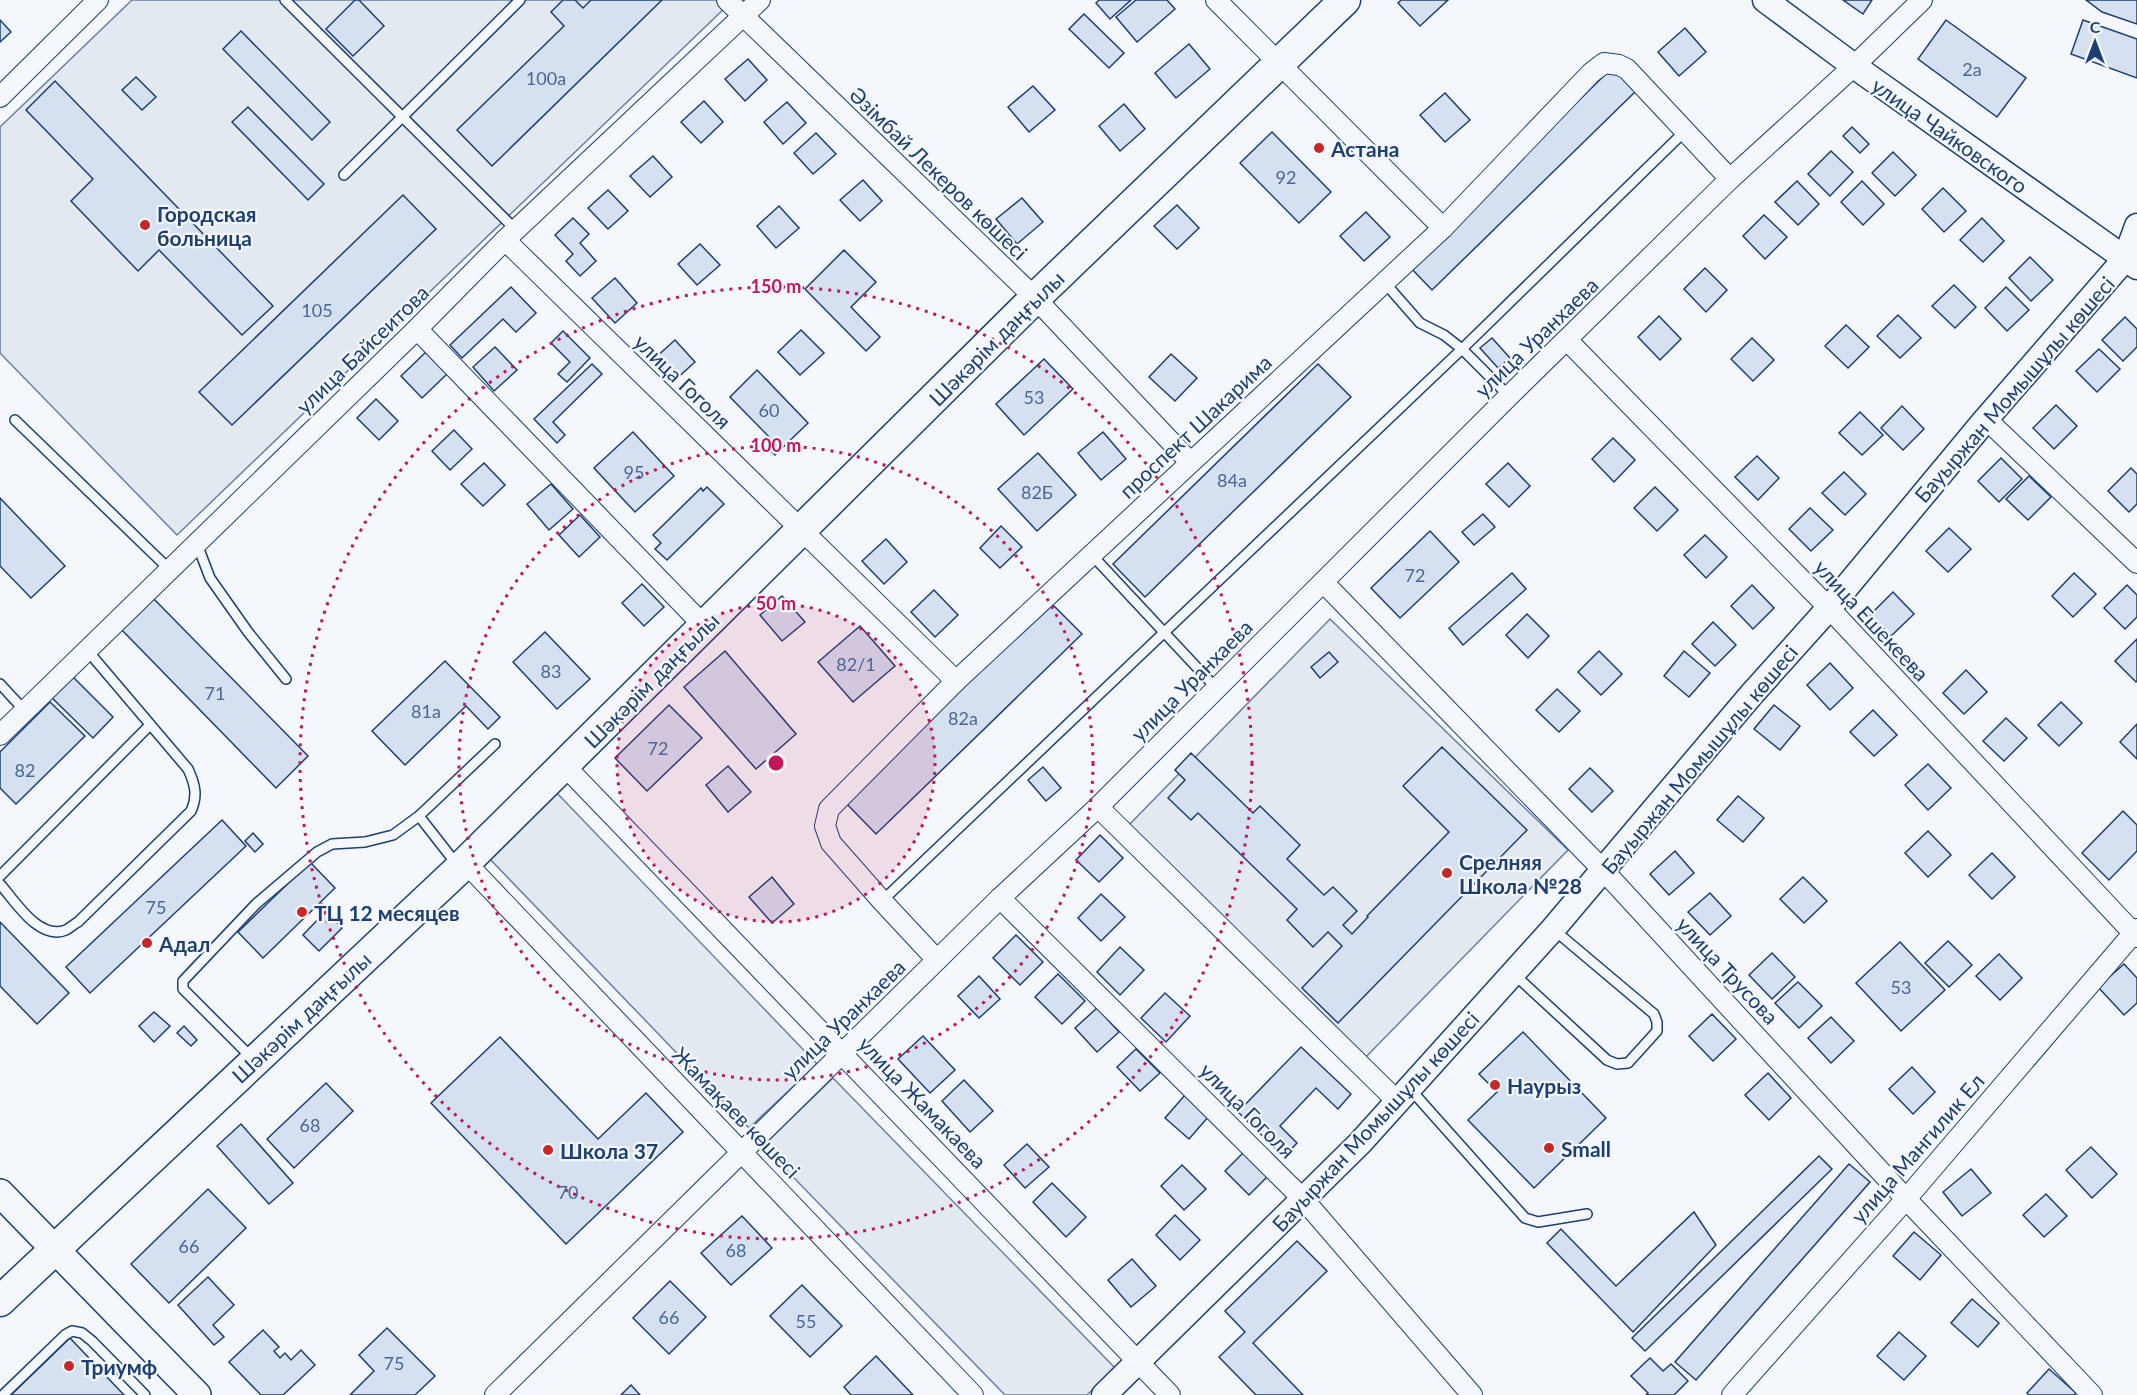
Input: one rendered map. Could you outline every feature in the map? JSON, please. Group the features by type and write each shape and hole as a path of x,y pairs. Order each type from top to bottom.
{"main road":[{"name":"Шәкәрім даңғылы","path":"0,1301 463,865 1035,298 1345,0"},
{"path":"0,1192 197,1395"}],"street":[{"path":"0,97 98,0"},
{"name":"Әзімбай Лекеров көшесі","path":"727,0 1035,298 1190,462"},
{"name":"улица Байсеитова","path":"0,735 511,235 760,0"},
{"path":"1216,0 1443,228"},
{"name":"улица Чайковского","path":"1765,0 2131,263"},
{"name":"улица Уранхаева","path":"495,1395 1000,898 1098,807 1509,396 1730,179 1854,66 1922,0"},
{"name":"проспект Шакарима","path":"937,960 831,843 825,826 829,809 956,681 1443,228 1591,73 1604,63 1619,64 1627,69 1730,179"},
{"name":"Бауыржан Момышұлы көшесі","path":"1104,1395 1304,1200 1553,929 1986,420 2131,263 2137,226"},
{"name":"улица Гоголя","path":"511,235 801,530 956,681"},
{"path":"417,329 705,627"},
{"name":"улица Ешекеева","path":"1567,340 1828,608 2136,933"},
{"path":"1986,420 2137,563"},
{"name":"улица Трусова","path":"1324,583 1603,870 1906,1199 2092,1395"},
{"name":"улица Жамакаева","path":"565,766 1170,1395"},
{"path":"1098,807 1403,1094"},
{"name":"Жамақаев көшесі","path":"463,865 973,1395"},
{"name":"улица Гоголя","path":"1000,898 1304,1200 1472,1395"},
{"name":"улица Мангилик Ел","path":"1732,1395 1906,1199 2136,933"}],"lane":[{"path":"285,0 402,117 511,235"},
{"path":"344,175 519,0"},
{"path":"882,901 1462,349 1684,132"},
{"path":"1385,283 1420,323 1444,335 1462,349 1509,396"},
{"path":"15,420 170,570"},
{"path":"197,544 210,578 286,679"},
{"path":"1091,554 1217,689"},
{"path":"0,885 34,922 44,929 56,932 66,930 78,922 191,812 195,802 196,791 188,769 87,650"},
{"path":"0,684 25,711"},
{"path":"0,876 150,725"},
{"path":"254,1060 183,989 183,981 256,904 316,852 332,844 364,842 393,835 419,816 495,744"},
{"path":"419,816 463,865"},
{"path":"1513,973 1607,1060 1617,1065 1628,1064 1657,1031 1654,1014 1553,929"},
{"path":"1403,1094 1525,1218 1538,1222 1587,1214"},
{"path":"3,1395 65,1335 72,1331 82,1333 92,1341 145,1395"}],"shaded area":[{"path":"132,0 727,0 730,3 177,535 0,353 0,127"},
{"path":"1330,619 1568,850 1363,1060 1125,829"},
{"path":"555,791 817,1064 749,1128 487,856"},
{"path":"833,1078 1115,1368 1087,1395 1005,1395 763,1146"}],"building":[{"path":"355,0 359,0 384,26 353,56 326,29"},
{"path":"563,0 575,0 583,8 591,0 662,0 492,166 457,130 564,26 551,12"},
{"path":"1099,0 1131,0 1110,19 1096,3"},
{"path":"1136,0 1167,0 1175,9 1137,42 1116,17"},
{"path":"1401,0 1448,0 1420,26 1398,3"},
{"path":"1843,0 1872,0 1863,14"},
{"path":"2086,0 2137,0 2137,24 2102,12"},
{"path":"1084,14 1124,53 1109,68 1069,29"},
{"path":"0,20 11,32 0,42"},
{"path":"1946,20 2026,78 1997,117 1918,59"},
{"path":"2083,20 2137,39 2137,78 2071,54"},
{"path":"1685,28 1706,52 1679,76 1658,52"},
{"path":"241,31 330,122 312,140 223,49"},
{"path":"1189,44 1210,69 1176,98 1155,73"},
{"path":"748,59 767,80 745,101 725,79"},
{"path":"1614,66 1637,90 1432,290 1409,266"},
{"path":"136,77 156,97 142,110 122,90"},
{"name":"Городская больница","path":"55,81 273,306 242,335 159,250 138,271 71,201 93,179 26,110"},
{"path":"1033,86 1055,110 1029,132 1008,107"},
{"path":"1445,93 1470,120 1445,142 1420,115"},
{"path":"704,101 723,122 701,143 681,122"},
{"path":"787,102 806,123 783,144 764,122"},
{"path":"1124,104 1145,129 1120,151 1099,126"},
{"path":"248,107 324,184 308,200 232,122"},
{"path":"1852,127 1869,144 1860,153 1843,136"},
{"path":"1272,132 1331,192 1299,223 1240,163"},
{"path":"816,133 836,154 813,174 794,153"},
{"path":"1831,151 1853,172 1830,196 1808,174"},
{"path":"1893,152 1916,175 1895,196 1872,173"},
{"path":"653,156 672,177 650,197 630,176"},
{"path":"863,180 882,201 860,221 840,200"},
{"path":"1797,181 1819,204 1798,225 1775,202"},
{"path":"1862,181 1884,204 1863,225 1841,202"},
{"path":"1943,188 1966,211 1944,232 1922,209"},
{"path":"608,190 628,211 608,229 588,208"},
{"path":"403,195 436,229 232,425 199,392"},
{"path":"1022,198 1043,222 1017,244 996,219"},
{"path":"1177,205 1199,228 1177,249 1154,226"},
{"path":"779,206 799,228 776,248 757,226"},
{"path":"1366,212 1390,237 1364,261 1340,236"},
{"path":"1764,215 1787,237 1765,259 1743,236"},
{"path":"573,218 589,234 580,243 596,261 580,276 566,261 573,254 555,235"},
{"path":"1982,218 2004,241 1983,262 1960,240"},
{"path":"700,244 720,265 697,285 678,264"},
{"path":"844,250 876,282 851,307 880,337 866,351 805,289"},
{"path":"2030,257 2053,280 2031,301 2009,278"},
{"path":"1705,268 1727,290 1706,312 1684,289"},
{"path":"615,278 637,303 615,323 592,298"},
{"path":"1954,285 1976,307 1955,328 1932,306"},
{"path":"511,287 536,313 516,332 503,319 462,358 450,345"},
{"path":"2006,287 2029,310 2007,331 1985,308"},
{"path":"1898,315 1921,338 1900,358 1877,336"},
{"path":"1659,316 1681,339 1660,360 1638,337"},
{"path":"2125,317 2137,329 2137,347 2123,361 2102,340"},
{"path":"1846,325 1869,347 1848,368 1825,346"},
{"path":"801,330 824,353 800,375 778,352"},
{"path":"563,331 590,358 567,382 558,374 570,362 551,343"},
{"path":"1492,338 1510,358 1498,368 1480,348"},
{"path":"1752,338 1774,360 1753,381 1731,359"},
{"path":"675,340 695,362 674,381 654,359"},
{"path":"495,347 517,370 494,391 473,367"},
{"path":"2099,349 2120,369 2097,392 2076,371"},
{"path":"426,352 447,374 422,398 401,376"},
{"path":"1171,354 1197,378 1175,401 1149,377"},
{"path":"1044,359 1073,389 1024,435 996,404"},
{"path":"592,364 602,374 553,422 565,435 557,443 534,419"},
{"path":"1318,364 1351,397 1145,597 1113,564"},
{"path":"757,370 808,423 775,455 767,447 773,441 730,397"},
{"path":"376,399 398,421 379,440 357,418"},
{"path":"2056,405 2077,426 2054,449 2033,428"},
{"path":"1902,406 1924,429 1903,450 1881,428"},
{"path":"1860,412 1883,435 1862,455 1839,433"},
{"path":"454,430 472,449 450,470 432,451"},
{"path":"633,432 674,476 635,512 594,468"},
{"path":"1103,432 1126,459 1101,480 1078,453"},
{"path":"1613,438 1635,460 1614,482 1592,459"},
{"path":"1038,453 1076,495 1037,531 998,489"},
{"path":"1757,456 1779,478 1758,500 1735,477"},
{"path":"2001,458 2022,479 1999,502 1978,481"},
{"path":"484,463 505,485 483,506 461,484"},
{"path":"1508,463 1530,486 1509,507 1486,484"},
{"path":"2131,468 2137,474 2137,504 2129,512 2108,491"},
{"path":"1844,472 1866,494 1845,515 1822,493"},
{"path":"2029,476 2051,497 2028,520 2006,499"},
{"path":"551,484 573,509 549,530 527,504"},
{"path":"707,487 724,504 667,560 655,549 661,543 653,535 701,488 703,491"},
{"path":"1655,487 1678,510 1657,531 1634,508"},
{"path":"0,498 65,566 31,598 0,566"},
{"path":"1810,508 1833,530 1811,551 1789,529"},
{"path":"1483,514 1495,527 1474,545 1462,532"},
{"path":"580,515 600,537 579,557 559,535"},
{"path":"1001,526 1022,547 1000,568 980,548"},
{"path":"1949,528 1971,549 1948,572 1926,551"},
{"path":"1430,531 1459,562 1400,618 1371,588"},
{"path":"1705,535 1727,557 1706,578 1684,555"},
{"path":"886,539 907,562 884,584 862,561"},
{"path":"1512,573 1526,589 1463,645 1449,628"},
{"path":"2074,573 2096,594 2073,617 2052,596"},
{"path":"642,584 664,607 644,626 622,603"},
{"path":"1752,585 1774,608 1753,629 1731,606"},
{"path":"2127,585 2137,595 2137,617 2125,629 2104,608"},
{"path":"934,590 958,615 935,637 911,612"},
{"path":"1893,592 1914,614 1891,636 1870,615"},
{"path":"782,596 805,622 782,641 760,615"},
{"path":"153,598 308,756 276,788 121,629"},
{"path":"1049,601 1082,634 876,834 844,801"},
{"path":"1527,614 1549,636 1528,658 1506,635"},
{"path":"1713,622 1736,645 1715,666 1692,644"},
{"path":"860,626 895,666 853,702 818,662"},
{"path":"545,632 590,679 557,709 513,662"},
{"path":"2137,639 2137,681 2136,682 2115,661"},
{"path":"725,651 796,734 756,769 684,687"},
{"path":"1599,651 1622,674 1601,695 1578,672"},
{"path":"1684,651 1710,673 1689,697 1664,676"},
{"path":"1329,652 1338,662 1320,678 1311,667"},
{"path":"445,661 500,717 488,729 466,706 405,765 372,731"},
{"path":"1830,663 1853,688 1830,710 1807,685"},
{"path":"1966,670 1987,692 1964,714 1943,693"},
{"path":"68,672 113,717 93,738 47,693"},
{"path":"1557,689 1580,711 1559,732 1536,710"},
{"path":"50,702 85,736 16,804 0,788 0,752"},
{"path":"2061,702 2082,723 2059,746 2038,725"},
{"path":"669,705 702,738 647,791 615,758"},
{"path":"1774,705 1800,726 1780,750 1754,729"},
{"path":"1873,710 1897,735 1874,756 1850,732"},
{"path":"2006,718 2027,738 2004,761 1983,741"},
{"path":"2137,724 2137,759 2120,742"},
{"name":"Срелняя Школа №28","path":"1442,747 1527,830 1338,1023 1302,988 1342,946 1328,932 1313,947 1287,920 1297,909 1198,813 1191,820 1168,798 1185,780 1175,770 1191,753 1253,813 1260,806 1300,845 1287,859 1324,895 1333,887 1357,911 1343,925 1352,934 1449,832 1403,786"},
{"path":"1928,764 1951,788 1928,810 1905,785"},
{"path":"728,766 751,792 728,812 706,785"},
{"path":"1043,767 1061,788 1046,801 1028,780"},
{"path":"1590,768 1613,791 1592,812 1569,789"},
{"path":"1738,796 1764,818 1743,842 1717,820"},
{"path":"2123,811 2137,825 2137,851 2109,880 2082,853"},
{"path":"222,820 246,846 90,993 66,967"},
{"path":"1928,831 1951,855 1928,877 1905,853"},
{"path":"253,833 263,844 255,852 245,841"},
{"path":"1100,835 1123,858 1099,882 1076,860"},
{"path":"1675,851 1694,873 1669,895 1650,874"},
{"path":"1992,853 2015,877 1992,899 1969,875"},
{"path":"310,862 335,888 263,958 238,932"},
{"path":"772,877 794,904 772,923 749,897"},
{"path":"1803,877 1827,901 1804,923 1780,899"},
{"path":"1710,893 1731,916 1710,935 1688,912"},
{"path":"1101,894 1125,917 1101,941 1078,918"},
{"path":"326,911 342,928 319,951 303,935"},
{"path":"0,922 69,993 37,1024 0,986"},
{"path":"1016,935 1043,962 1020,985 993,958"},
{"path":"1948,941 1972,965 1949,987 1925,963"},
{"path":"1900,942 1945,990 1901,1031 1856,983"},
{"path":"1120,947 1144,970 1120,995 1097,972"},
{"path":"1772,953 1795,977 1772,999 1749,975"},
{"path":"1999,954 2022,978 2000,1000 1976,976"},
{"path":"2124,964 2137,978 2137,1003 2124,1015 2098,987"},
{"path":"1058,974 1085,1001 1062,1024 1035,997"},
{"path":"979,976 1000,999 979,1018 958,996"},
{"path":"1798,982 1822,1006 1799,1028 1775,1003"},
{"path":"1165,993 1190,1016 1166,1042 1141,1018"},
{"path":"1097,1008 1119,1032 1097,1052 1075,1028"},
{"path":"154,1012 170,1026 154,1042 139,1026"},
{"path":"1712,1014 1736,1039 1713,1061 1689,1036"},
{"path":"1831,1017 1854,1041 1831,1063 1808,1038"},
{"path":"184,1026 197,1040 191,1046 177,1033"},
{"path":"1523,1032 1606,1118 1534,1188 1468,1120 1497,1092 1479,1074"},
{"path":"923,1036 955,1070 930,1093 898,1059"},
{"path":"500,1037 598,1139 646,1093 683,1132 566,1244 431,1103"},
{"path":"1301,1047 1351,1094 1338,1109 1316,1088 1280,1126 1297,1143 1284,1157 1238,1112"},
{"path":"1136,1049 1160,1073 1140,1091 1117,1067"},
{"path":"1912,1067 1935,1092 1913,1114 1889,1089"},
{"path":"1768,1073 1791,1098 1769,1120 1745,1095"},
{"path":"964,1080 993,1111 970,1132 942,1101"},
{"path":"326,1083 353,1111 294,1168 267,1139"},
{"path":"1185,1095 1209,1116 1189,1139 1165,1118"},
{"path":"241,1124 293,1183 269,1204 217,1146"},
{"path":"1027,1144 1049,1167 1025,1188 1004,1165"},
{"path":"2091,1147 2117,1174 2092,1198 2066,1170"},
{"path":"1246,1150 1270,1174 1249,1195 1225,1171"},
{"path":"1819,1156 1832,1169 1645,1351 1632,1338"},
{"path":"1849,1164 1870,1182 1696,1380 1675,1362"},
{"path":"1182,1165 1206,1189 1184,1210 1161,1186"},
{"path":"1971,1169 1991,1193 1962,1216 1943,1192"},
{"path":"1052,1183 1086,1217 1066,1237 1033,1202"},
{"path":"208,1189 246,1228 169,1303 131,1264"},
{"path":"2046,1194 2067,1216 2044,1237 2023,1215"},
{"path":"1694,1212 1716,1245 1633,1332 1547,1243 1561,1229 1616,1286"},
{"path":"1175,1215 1200,1240 1180,1260 1156,1235"},
{"path":"742,1216 772,1248 731,1285 701,1253"},
{"path":"1914,1232 1941,1255 1920,1280 1893,1256"},
{"path":"1297,1241 1327,1271 1253,1343 1303,1395 1256,1395 1219,1357 1245,1332 1225,1311"},
{"path":"1132,1259 1156,1286 1131,1307 1108,1280"},
{"path":"208,1277 234,1305 213,1325 224,1337 214,1345 178,1305"},
{"path":"670,1281 706,1317 669,1354 633,1318"},
{"path":"802,1285 842,1326 810,1357 770,1316"},
{"path":"1972,1299 1999,1323 1978,1347 1951,1323"},
{"path":"387,1328 435,1376 415,1395 350,1395 374,1371 359,1355"},
{"path":"263,1330 279,1347 274,1351 280,1358 285,1353 291,1360 301,1350 315,1365 283,1395 261,1395 229,1362"},
{"path":"1899,1332 1926,1356 1904,1380 1877,1356"},
{"name":"Триумф","path":"70,1338 124,1395 11,1395"},
{"path":"876,1356 913,1395 851,1395 844,1387"},
{"path":"1650,1358 1663,1371 1671,1364 1688,1381 1674,1395 1646,1395 1648,1393 1631,1376"},
{"path":"2049,1369 2076,1393 2074,1395 2029,1395 2027,1393"},
{"path":"631,1385 640,1395 621,1395"}],"place":[{"name":"Астана","path":"1319,148"},
{"name":"Городская больница","path":"145,225"},
{"name":"Срелняя Школа №28","path":"1447,873"},
{"name":"ТЦ 12 месяцев","path":"302,912"},
{"name":"Адал","path":"147,943"},
{"name":"Наурыз","path":"1495,1085"},
{"name":"Small","path":"1549,1148"},
{"name":"Школа 37","path":"548,1150"},
{"name":"Триумф","path":"69,1366"}]}
